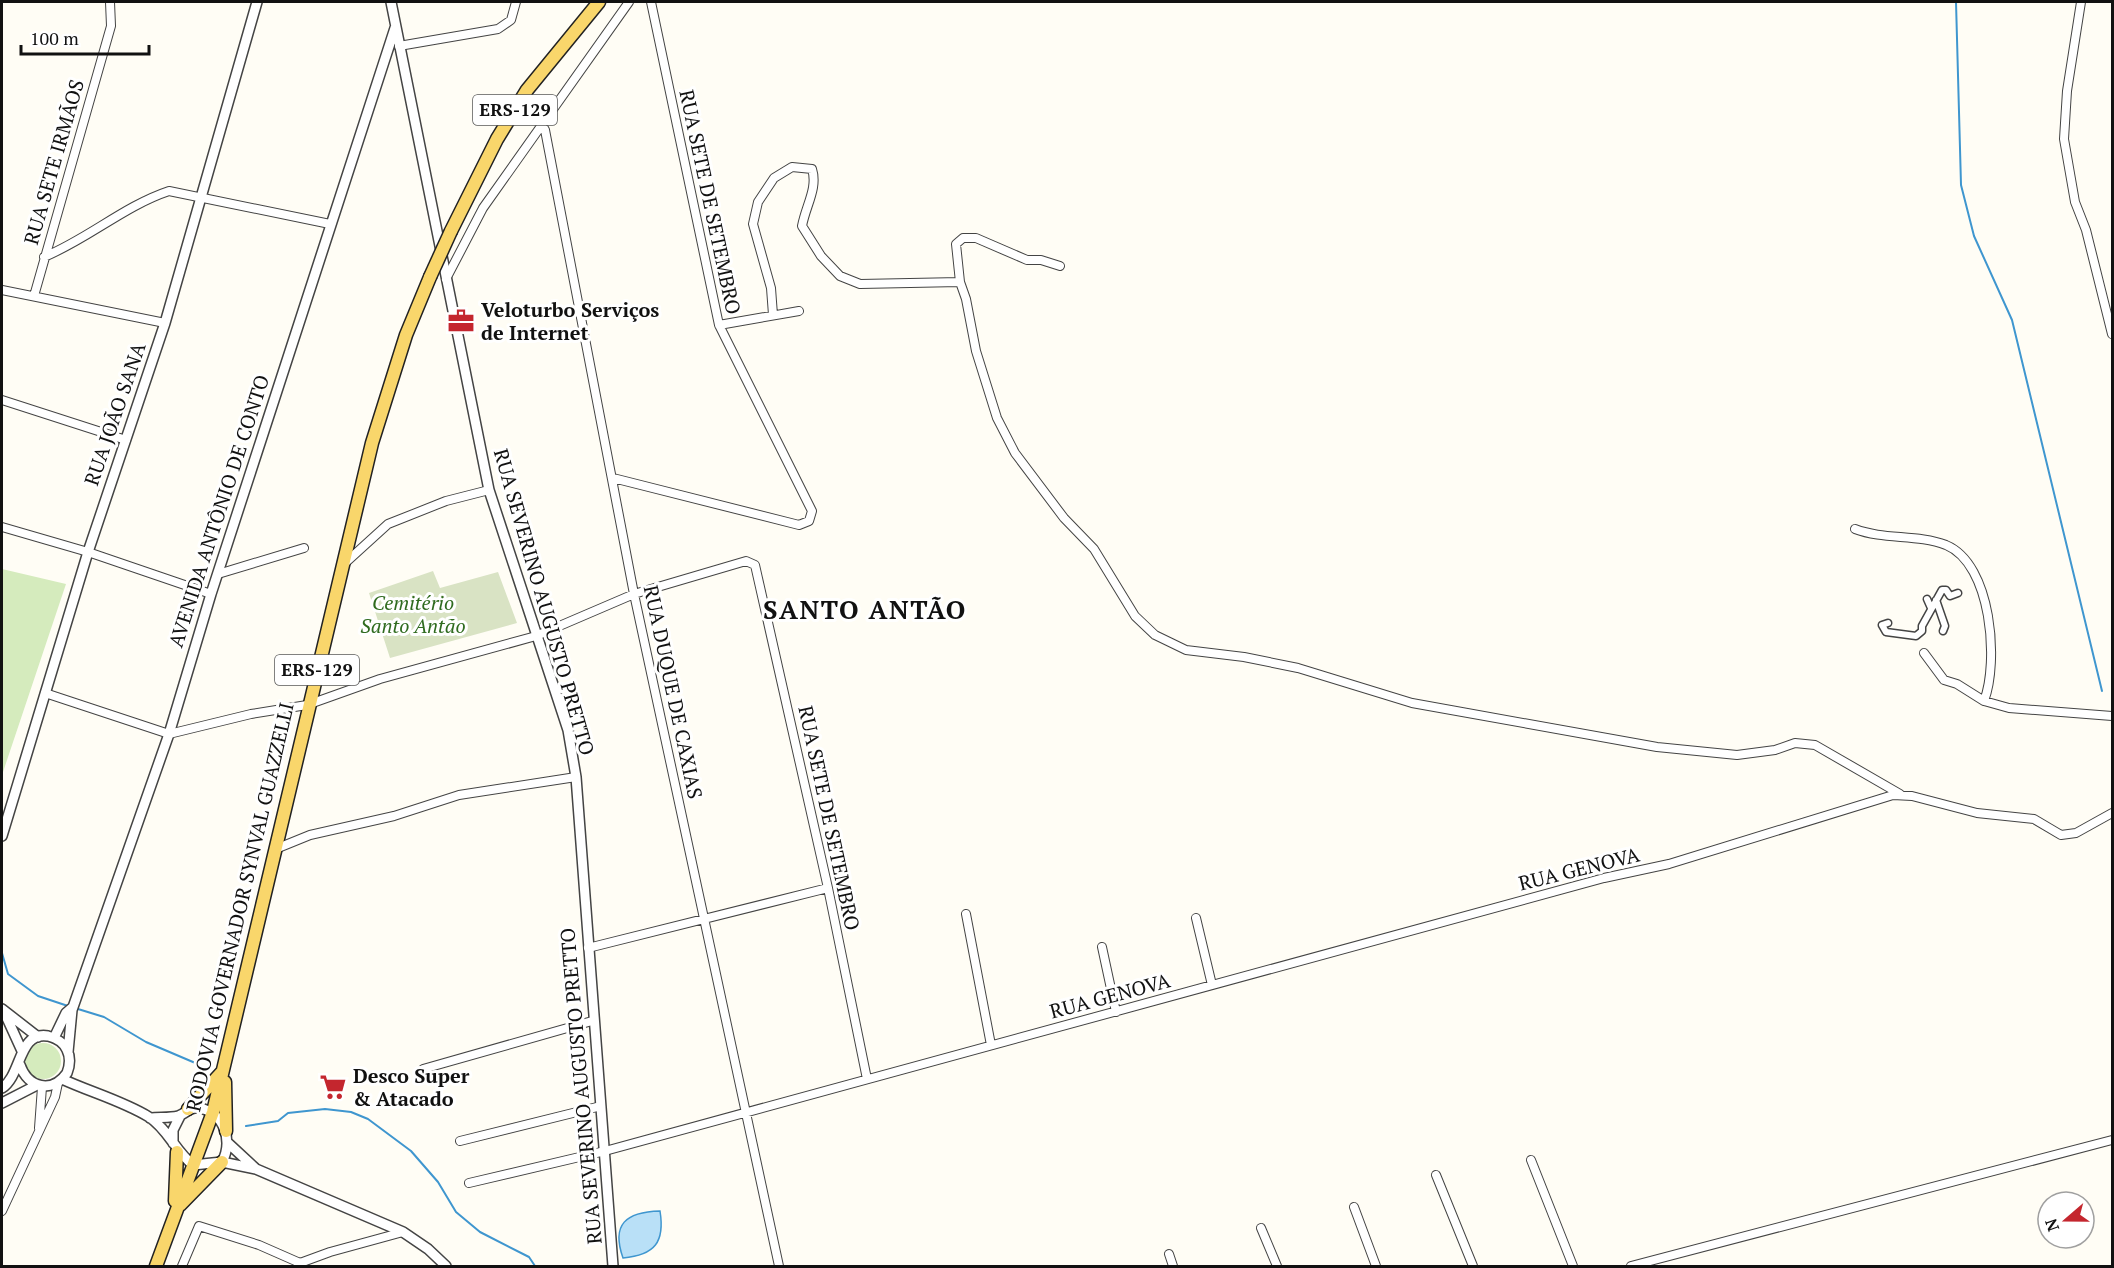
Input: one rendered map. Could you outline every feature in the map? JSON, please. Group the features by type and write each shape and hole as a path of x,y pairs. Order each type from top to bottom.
{"main road":[{"name":"RODOVIA GOVERNADOR SYNVAL GUAZZELLI","path":"156,1266 175,1210 199,1165 278,848 307,705 344,564 372,443 406,335 451,231 496,139 527,90 599,2"},
{"path":"184,1113 224,1068"},
{"path":"224,1068 227,1137"},
{"path":"175,1147 175,1210"},
{"path":"175,1210 222,1162"}],"street":[{"name":"RUA SETE IRMÃOS","path":"34,296 111,26 110,2"},
{"name":"RUA JOÃO SANA","path":"2,836 88,552 165,323 256,2"},
{"name":"RUA SEVERINO AUGUSTO PRETTO","path":"391,2 489,490 568,730 576,777 592,1021 605,1151 613,1266"},
{"path":"399,46 498,29 511,20 516,2"},
{"path":"446,279 483,208 628,2"},
{"name":"RUA SETE DE SETEMBRO","path":"614,478 799,525 809,521 812,511 719,325 651,2"},
{"path":"2080,2 2064,139 2074,202 2086,230 2112,334"},
{"name":"AVENIDA ANTÔNIO DE CONTO","path":"54,1038 70,1012 169,734 211,594 396,26"},
{"name":"RUA DUQUE DE CAXIAS","path":"541,123 545,130 614,478 634,594 779,1266"},
{"path":"773,315 771,288 753,224 758,202 774,178 792,167 812,169 816,182 806,207 802,226 821,256 840,276 860,284 960,282"},
{"path":"44,256 70,246 147,199 169,191 200,200 330,224"},
{"path":"1060,266 1041,260 1027,260 976,238 963,238 956,244 955,252 960,282 976,351 997,417 1015,453 1064,518 1094,549 1136,616 1155,635 1186,650 1244,657 1298,668 1412,703 1657,747 1737,755 1775,750 1796,743 1815,745 1900,795 1977,813 2034,819 2061,835 2076,833 2112,813"},
{"path":"2,290 165,323"},
{"path":"719,325 799,311"},
{"path":"2,400 126,440"},
{"path":"344,564 388,524 446,501 489,490"},
{"path":"2,527 88,552 211,594"},
{"path":"1855,529 1871,535 1936,542 1949,546 1973,572 1990,621 1989,686 1984,701"},
{"path":"218,574 304,549"},
{"name":"RUA SETE DE SETEMBRO","path":"634,594 746,561 755,565 828,888 867,1079"},
{"path":"1888,623 1882,625 1886,632 1919,637 1942,590 1946,590 1950,596 1958,592"},
{"path":"45,693 169,734 251,714 307,705 380,679 536,636 634,594"},
{"path":"1927,599 1935,604 1945,626 1943,631"},
{"path":"1924,653 1944,680 1957,684 1984,701 2009,708 2112,716"},
{"path":"278,848 310,835 394,816 459,795 576,777"},
{"name":"RUA GENOVA","path":"469,1183 605,1151 1759,838 1900,795"},
{"path":"588,948 706,921 828,888"},
{"path":"966,914 991,1046"},
{"path":"1196,918 1212,985"},
{"path":"1102,947 1116,1012"},
{"path":"2,1210 39,1133 60,1081 69,1066 68,1052 54,1038 38,1037 3,1011"},
{"path":"2,1088 20,1065 22,1051 3,1011"},
{"name":"AVENIDA ANTÔNIO DE CONTO","path":"68,1052 70,1012"},
{"path":"423,1070 592,1021"},
{"path":"22,1051 38,1037"},
{"path":"20,1065 29,1081 40,1086"},
{"path":"2,1103 40,1086 60,1081 150,1118 175,1147 199,1165 222,1162 256,1169 403,1232 428,1249 446,1266"},
{"path":"39,1133 40,1086"},
{"path":"460,1141 601,1106"},
{"path":"150,1118 184,1113 198,1107 213,1112 227,1137 256,1169"},
{"path":"175,1147 173,1130 184,1113"},
{"path":"222,1162 227,1137"},
{"path":"1631,1266 2112,1140"},
{"path":"1531,1160 1573,1266"},
{"path":"1436,1175 1473,1266"},
{"path":"1354,1207 1376,1266"},
{"path":"182,1266 199,1226 259,1245 300,1263 330,1252 403,1232"},
{"path":"1262,1228 1276,1266"},
{"path":"1169,1254 1173,1266"}],"green space":[{"path":"2,569 66,584 2,775"},
{"name":"Cemitério Santo Antão","path":"433,571 440,588 498,572 517,623 390,658 369,593"},
{"path":"43,1043 56,1048 61,1061 56,1074 43,1079 30,1074 25,1061 30,1048"}],"water":[{"path":"660,1211 661,1231 655,1245 643,1254 623,1258 619,1236 624,1222 638,1214"}],"waterway":[{"path":"1956,2 1961,185 1974,236 2012,320 2102,691"},
{"path":"2,953 8,974 38,996 68,1006"},
{"path":"78,1009 104,1017 146,1042 200,1065"},
{"path":"246,1126 278,1121 288,1113 325,1109 351,1112 368,1119 411,1151 438,1182 456,1212 480,1232 529,1257 535,1266"}],"place":[{"name":"Veloturbo Serviços de Internet","path":"461,321"},
{"name":"Desco Super & Atacado","path":"333,1087"}],"district":[{"name":"SANTO ANTÃO","path":"865,610"}]}
